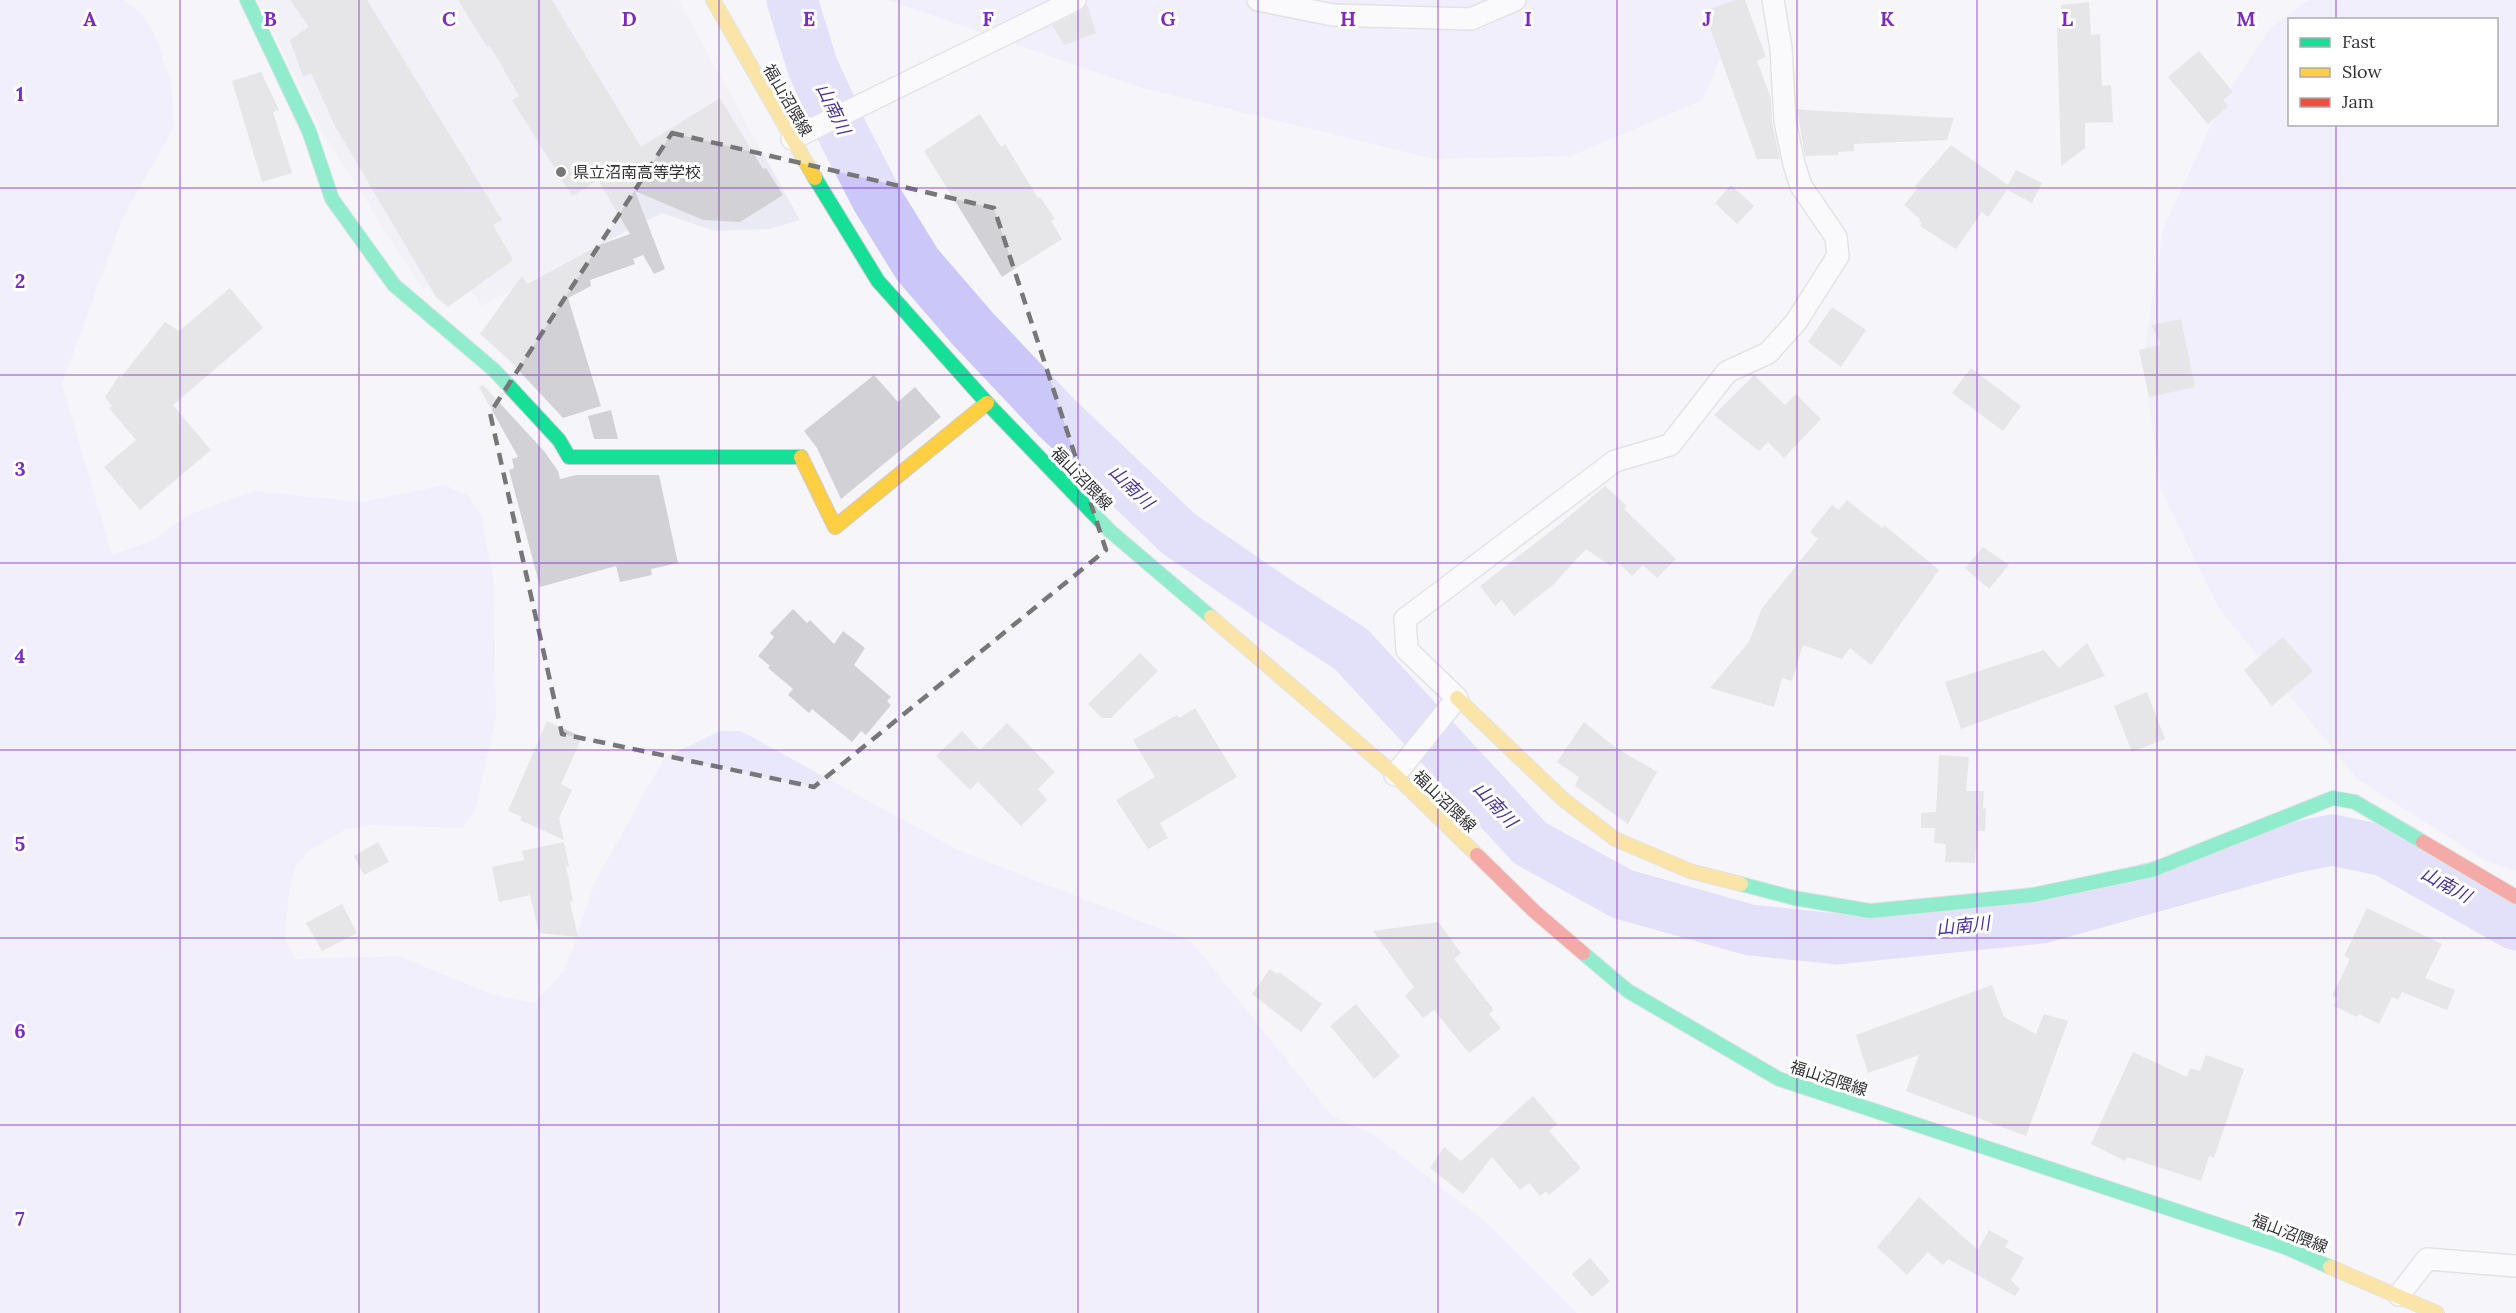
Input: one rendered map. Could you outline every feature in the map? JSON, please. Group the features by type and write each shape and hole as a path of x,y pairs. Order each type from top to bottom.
{"main road":[{"path":"247,0 309,131 332,199 394,285 494,370 559,440 569,457 801,456 835,528 987,403"},
{"name":"福山沼隈線","path":"713,0 800,134 878,281 987,403 1110,531 1395,775 1534,910 1628,991 1779,1079 2285,1247 2394,1304 2437,1313"},
{"path":"1455,701 1564,800 1616,839 1690,871 1794,898 1870,911 2033,895 2152,870 2333,798 2355,802 2516,897"}],"street":[{"path":"800,134 1075,0"},
{"path":"1258,0 1333,15 1471,19 1515,0"},
{"path":"1395,775 1455,701 1407,650 1405,619 1615,461 1670,445 1727,372 1768,353 1796,322 1838,256 1836,237 1801,186 1794,164 1785,121 1781,48 1773,0"},
{"path":"2394,1304 2427,1259 2516,1266"}],"highlighted area":[{"path":"672,133 994,208 1106,550 814,787 562,734 490,413"}],"shaded area":[{"path":"0,0 123,0 141,13 156,37 171,83 174,127 123,217 62,384 112,555 153,540 188,515 254,491 361,502 445,485 467,495 481,514 494,583 496,717 475,811 462,828 371,825 346,829 308,851 294,869 289,892 285,938 295,959 398,956 492,994 534,1003 565,970 595,882 664,758 720,731 741,731 960,851 1190,940 1332,1116 1374,1135 1487,1223 1577,1313 0,1313"},
{"name":"県立沼南高等学校","path":"257,0 678,0 800,220 770,229 714,231 662,213 481,306 460,273 422,289 322,131"},
{"path":"887,0 1732,0 1728,39 1703,100 1571,156 1434,159 1139,87"},
{"path":"2308,0 2516,0 2516,871 2484,860 2357,779 2218,607 2161,490 2143,359 2163,230 2221,103 2270,28"}],"building":[{"path":"290,0 367,0 502,220 493,225 513,260 448,307 436,297 335,126 311,73 303,77 290,40 309,27"},
{"path":"458,0 552,0 641,147 720,98 763,169 766,168 783,195 740,222 703,220 635,191 665,269 654,274 643,255 633,259 635,264 590,280 591,286 568,298 601,406 563,418 507,358 480,334 522,276 527,284 599,245 630,234 598,180 572,196 512,100 519,96 490,46 487,47"},
{"path":"1735,0 1745,0 1766,57 1757,61 1771,98 1772,123 1780,159 1757,159 1704,11"},
{"path":"2089,2 2091,35 2100,34 2102,86 2111,85 2113,122 2085,123 2085,148 2061,166 2057,28 2062,28 2061,5"},
{"path":"1087,4 1096,33 1064,45 1052,25 1081,11"},
{"path":"2199,51 2233,92 2223,100 2228,106 2208,124 2168,77"},
{"path":"261,72 279,110 273,112 292,173 262,182 232,81"},
{"path":"1797,109 1954,118 1947,140 1854,144 1854,151 1838,152 1838,155 1805,156"},
{"path":"980,114 1001,147 1005,144 1038,198 1040,197 1055,219 1051,221 1062,239 1002,277 924,151"},
{"path":"1951,145 2008,185 2016,170 2042,183 2032,203 2007,190 1988,217 1982,212 1956,249 1920,226 1922,223 1920,219 1904,205 1918,188 1915,186"},
{"path":"1731,185 1754,206 1737,224 1715,203"},
{"path":"230,288 263,328 173,405 211,450 140,510 104,467 136,440 109,408 112,406 105,397 119,376 121,377 165,322 179,331"},
{"path":"1832,307 1866,330 1841,367 1808,342"},
{"path":"2181,319 2195,387 2149,397 2139,350 2161,345 2151,325"},
{"path":"1971,368 2021,406 2003,431 1952,393"},
{"path":"874,375 898,402 915,387 941,417 841,499 817,448 804,431"},
{"path":"1754,375 1785,405 1796,394 1821,419 1784,458 1768,442 1759,451 1714,415"},
{"path":"483,385 544,451 558,471 560,479 576,475 659,475 678,563 651,569 652,575 620,582 616,566 540,587 509,470 514,468 512,459 518,457 479,387"},
{"path":"611,410 618,439 594,439 588,416"},
{"path":"1605,486 1627,506 1624,509 1676,559 1657,578 1643,565 1632,576 1616,560 1611,566 1586,549 1553,585 1514,616 1502,600 1495,606 1480,586"},
{"path":"1847,500 1882,528 1884,525 1939,570 1871,665 1850,648 1842,659 1803,645 1792,681 1782,678 1774,707 1710,688 1749,642 1762,608 1818,539 1810,532 1832,505 1839,510"},
{"path":"1983,547 2009,565 1989,589 1965,568"},
{"path":"793,609 807,623 810,620 834,644 843,631 865,648 854,665 891,697 887,701 891,705 866,735 861,731 852,742 812,709 809,713 788,695 793,689 768,668 770,666 758,656 774,637 770,633"},
{"path":"2283,637 2313,671 2272,706 2244,670"},
{"path":"2087,643 2105,676 1961,729 1945,682 2044,650 2059,668"},
{"path":"1140,653 1158,671 1111,718 1102,718 1088,704"},
{"path":"2147,692 2165,739 2132,752 2114,706"},
{"path":"1195,708 1237,777 1160,823 1168,838 1148,849 1116,800 1155,777 1133,740 1177,715 1179,718"},
{"path":"547,721 582,737 561,784 572,790 559,818 564,840 520,820 522,817 508,811"},
{"path":"1584,722 1615,747 1657,772 1628,824 1575,786 1579,777 1557,762"},
{"path":"1007,723 1055,772 1038,789 1047,800 1021,826 978,782 970,790 936,756 962,731 980,750"},
{"path":"1939,755 1969,757 1966,791 1984,791 1985,831 1977,831 1975,863 1945,862 1946,844 1934,843 1935,828 1921,828 1921,813 1936,812"},
{"path":"378,842 389,862 364,875 354,856"},
{"path":"564,842 573,901 570,902 578,937 539,933 530,895 499,902 492,867 524,860 522,851"},
{"path":"342,904 357,933 322,951 306,923"},
{"path":"2367,908 2442,944 2425,978 2455,990 2447,1010 2402,992 2398,1000 2392,997 2379,1024 2359,1014 2357,1017 2334,1006 2338,999 2332,996 2350,959 2344,956"},
{"path":"1438,922 1461,953 1454,959 1494,1010 1489,1014 1501,1028 1469,1053 1434,1010 1423,1018 1405,996 1414,987 1373,931"},
{"path":"1270,969 1277,974 1279,972 1322,1004 1301,1032 1252,994"},
{"path":"1992,985 2004,1017 2036,1034 2044,1014 2068,1021 2026,1136 1906,1091 1919,1055 1868,1073 1856,1035"},
{"path":"1356,1004 1400,1056 1374,1079 1330,1026"},
{"path":"2133,1052 2187,1077 2190,1068 2200,1071 2206,1055 2244,1069 2214,1158 2209,1156 2201,1181 2127,1157 2125,1161 2091,1144"},
{"path":"1533,1096 1557,1124 1549,1131 1581,1168 1549,1195 1546,1191 1540,1196 1529,1183 1520,1190 1492,1157 1463,1194 1430,1168 1444,1147 1461,1161"},
{"path":"1919,1197 1978,1250 1989,1230 2009,1241 2005,1247 2024,1258 2011,1280 2020,1289 2015,1296 1948,1259 1943,1265 1928,1252 1907,1275 1877,1247"},
{"path":"1590,1258 1610,1281 1592,1297 1572,1274"}],"waterway":[{"name":"山南川","path":"792,0 813,68 877,199 917,264 973,329 1057,418 1179,534 1351,649 1530,843 1622,894 1750,930 1837,939 2042,918 2292,848 2332,840 2385,851 2516,925"}],"traffic: fast":[{"path":"247,0 309,131 332,199 394,285 494,370 559,440 569,457 801,457"},
{"path":"815,178 878,281 987,403 1110,531 1211,617"},
{"path":"1741,884 1794,898 1870,911 2033,895 2152,870 2333,798 2355,802 2423,842"},
{"path":"1583,953 1628,991 1779,1079 2285,1247 2330,1267"}],"traffic: slow":[{"path":"713,0 815,178"},
{"path":"801,457 835,527 987,403"},
{"path":"1211,617 1395,775 1477,855"},
{"path":"1457,698 1564,800 1615,839 1690,871 1741,884"},
{"path":"2330,1267 2437,1313"}],"traffic: jam":[{"path":"2423,842 2516,897"},
{"path":"1477,855 1534,911 1583,953"}],"place":[{"name":"県立沼南高等学校","path":"561,172"}]}
